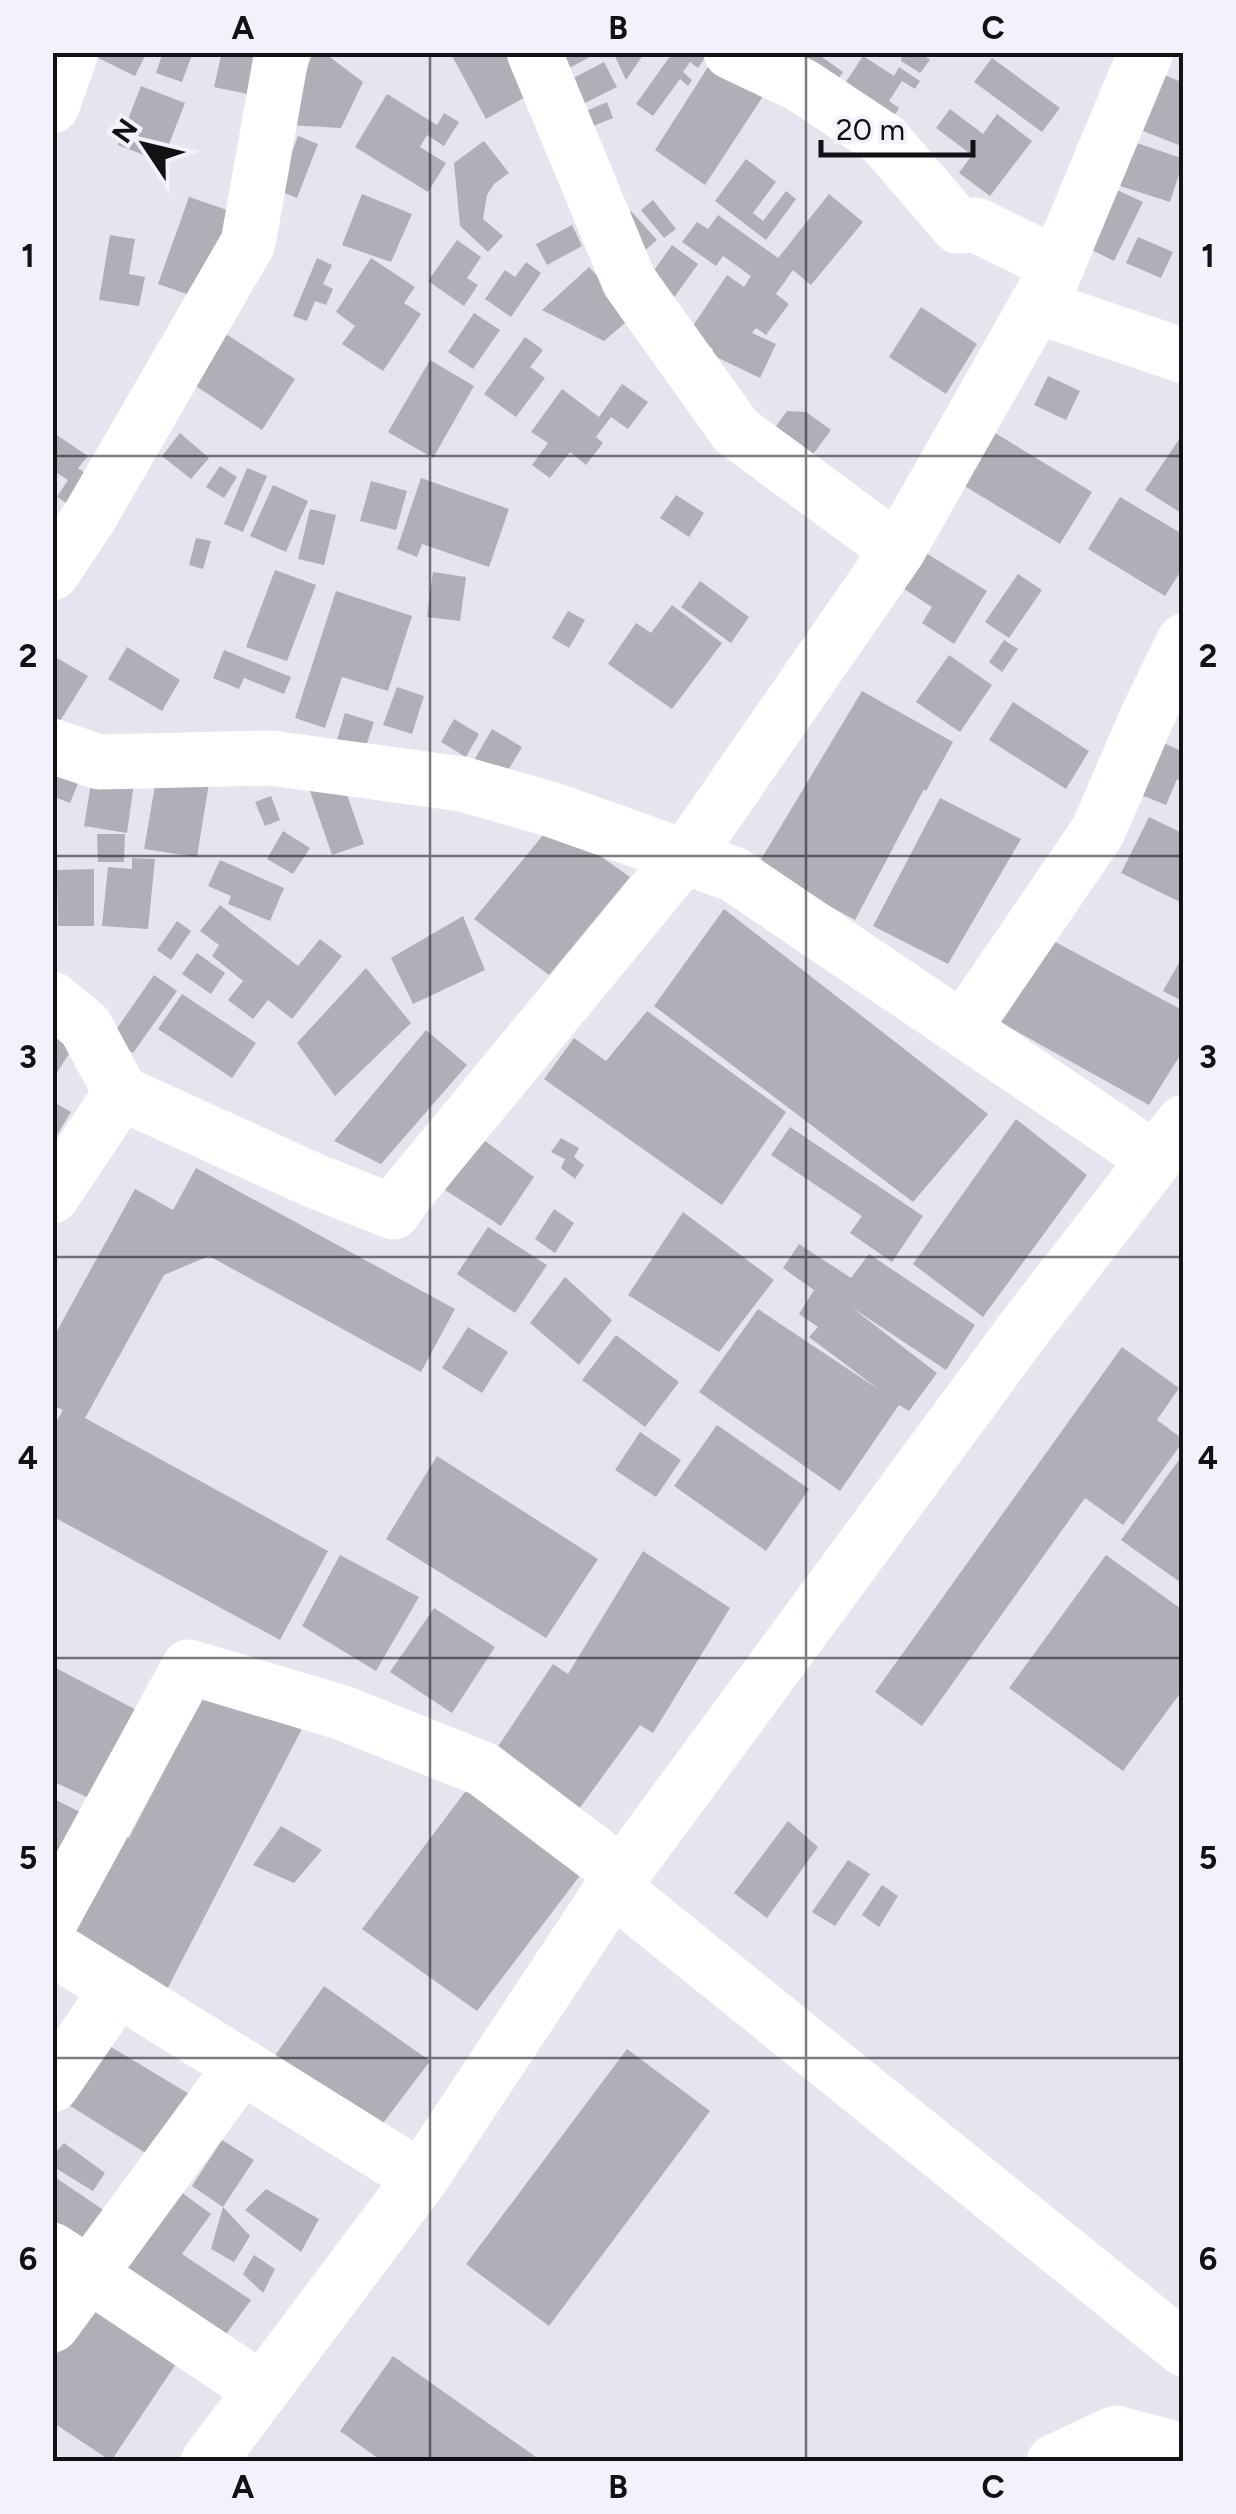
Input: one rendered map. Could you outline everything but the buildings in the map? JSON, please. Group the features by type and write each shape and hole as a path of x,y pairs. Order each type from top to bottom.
{"street":[{"path":"52,106 71,52"},
{"path":"62,535 248,243 282,52"},
{"path":"534,52 629,281 736,431 898,550"},
{"path":"52,999 85,1026 122,1093 393,1212 698,839 898,550 1047,285 1146,52"},
{"path":"754,57 884,140 958,226 976,224 1047,285 1184,356"},
{"path":"963,1029 1098,830 1184,641"},
{"path":"52,746 99,762 271,758 462,784 550,809 733,874 963,1029 1169,1140 1023,1330 618,1881 421,2178 208,2462"},
{"path":"52,1196 122,1093"},
{"path":"52,1918 189,1667 342,1713 483,1769 1184,2348"},
{"path":"52,1948 421,2178"},
{"path":"52,2085 118,1989"},
{"path":"52,2325 71,2263 242,2066"},
{"path":"71,2263 262,2390"},
{"path":"1054,2462 1116,2433 1184,2451"}]}
